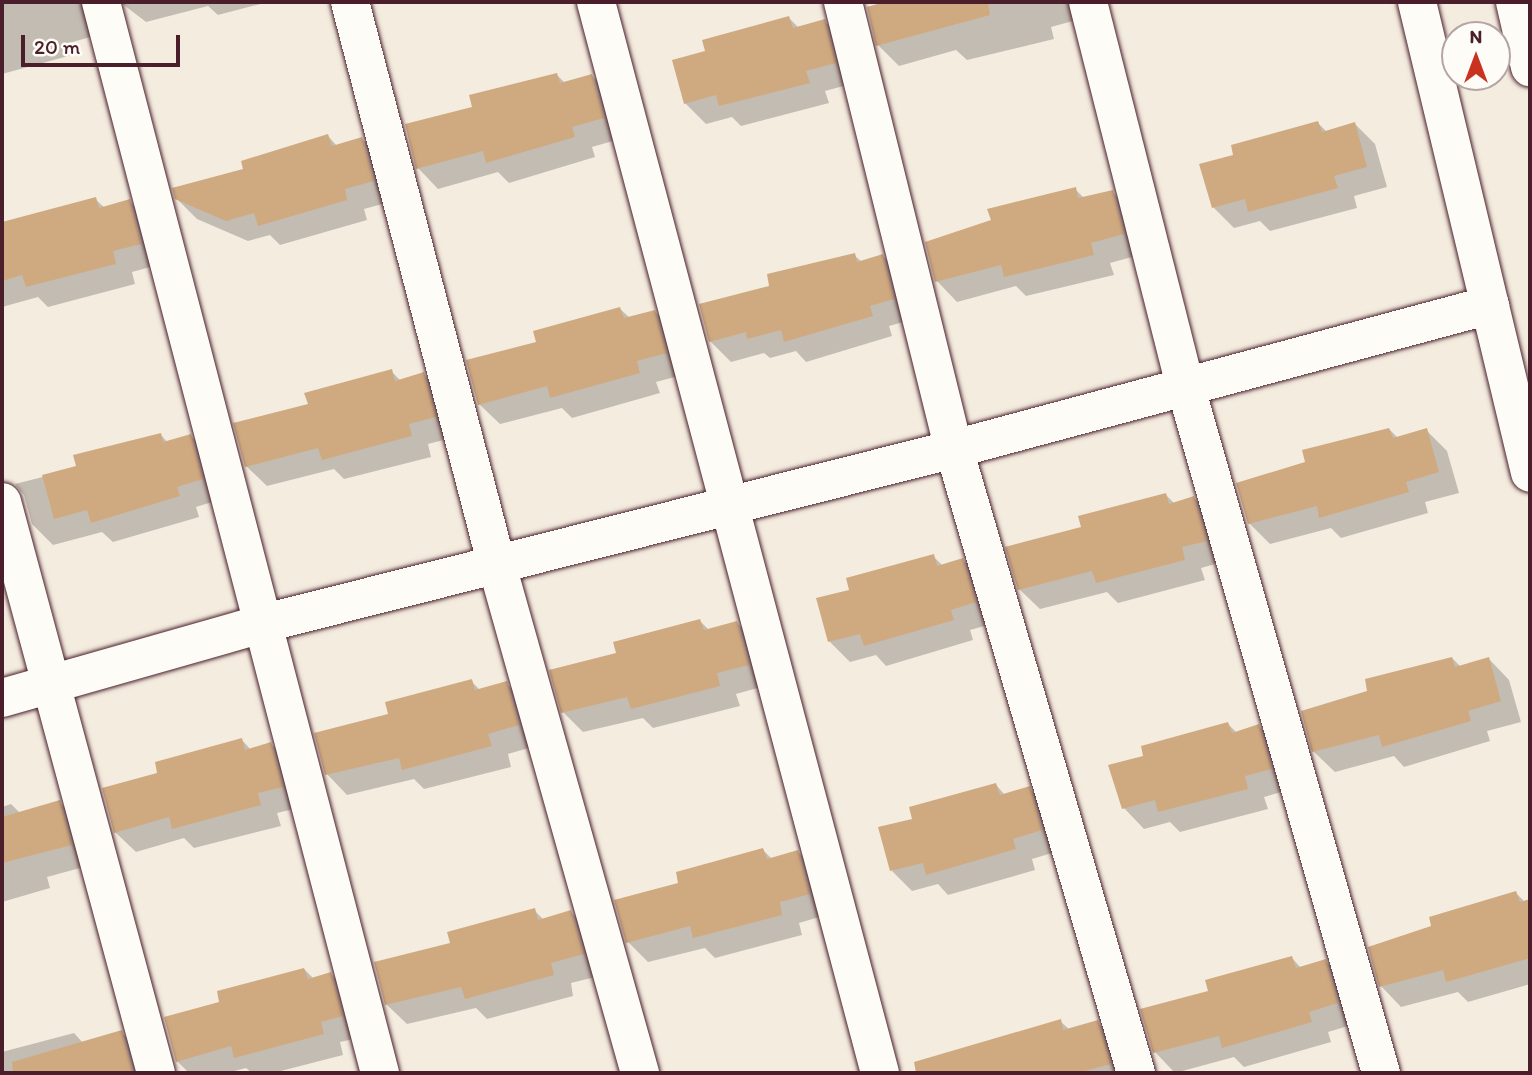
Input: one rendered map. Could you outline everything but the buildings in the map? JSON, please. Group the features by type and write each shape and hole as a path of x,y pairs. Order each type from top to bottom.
{"street":[{"path":"101,2 380,1073"},
{"path":"351,2 496,562 640,1073"},
{"path":"596,2 880,1073"},
{"path":"844,2 954,449 1136,1073"},
{"path":"1088,2 1186,388 1381,1073"},
{"path":"1417,2 1530,472"},
{"path":"1515,2 1530,67"},
{"path":"2,698 261,624 496,562 728,507 954,449 1490,305"},
{"path":"2,502 156,1073"}]}
